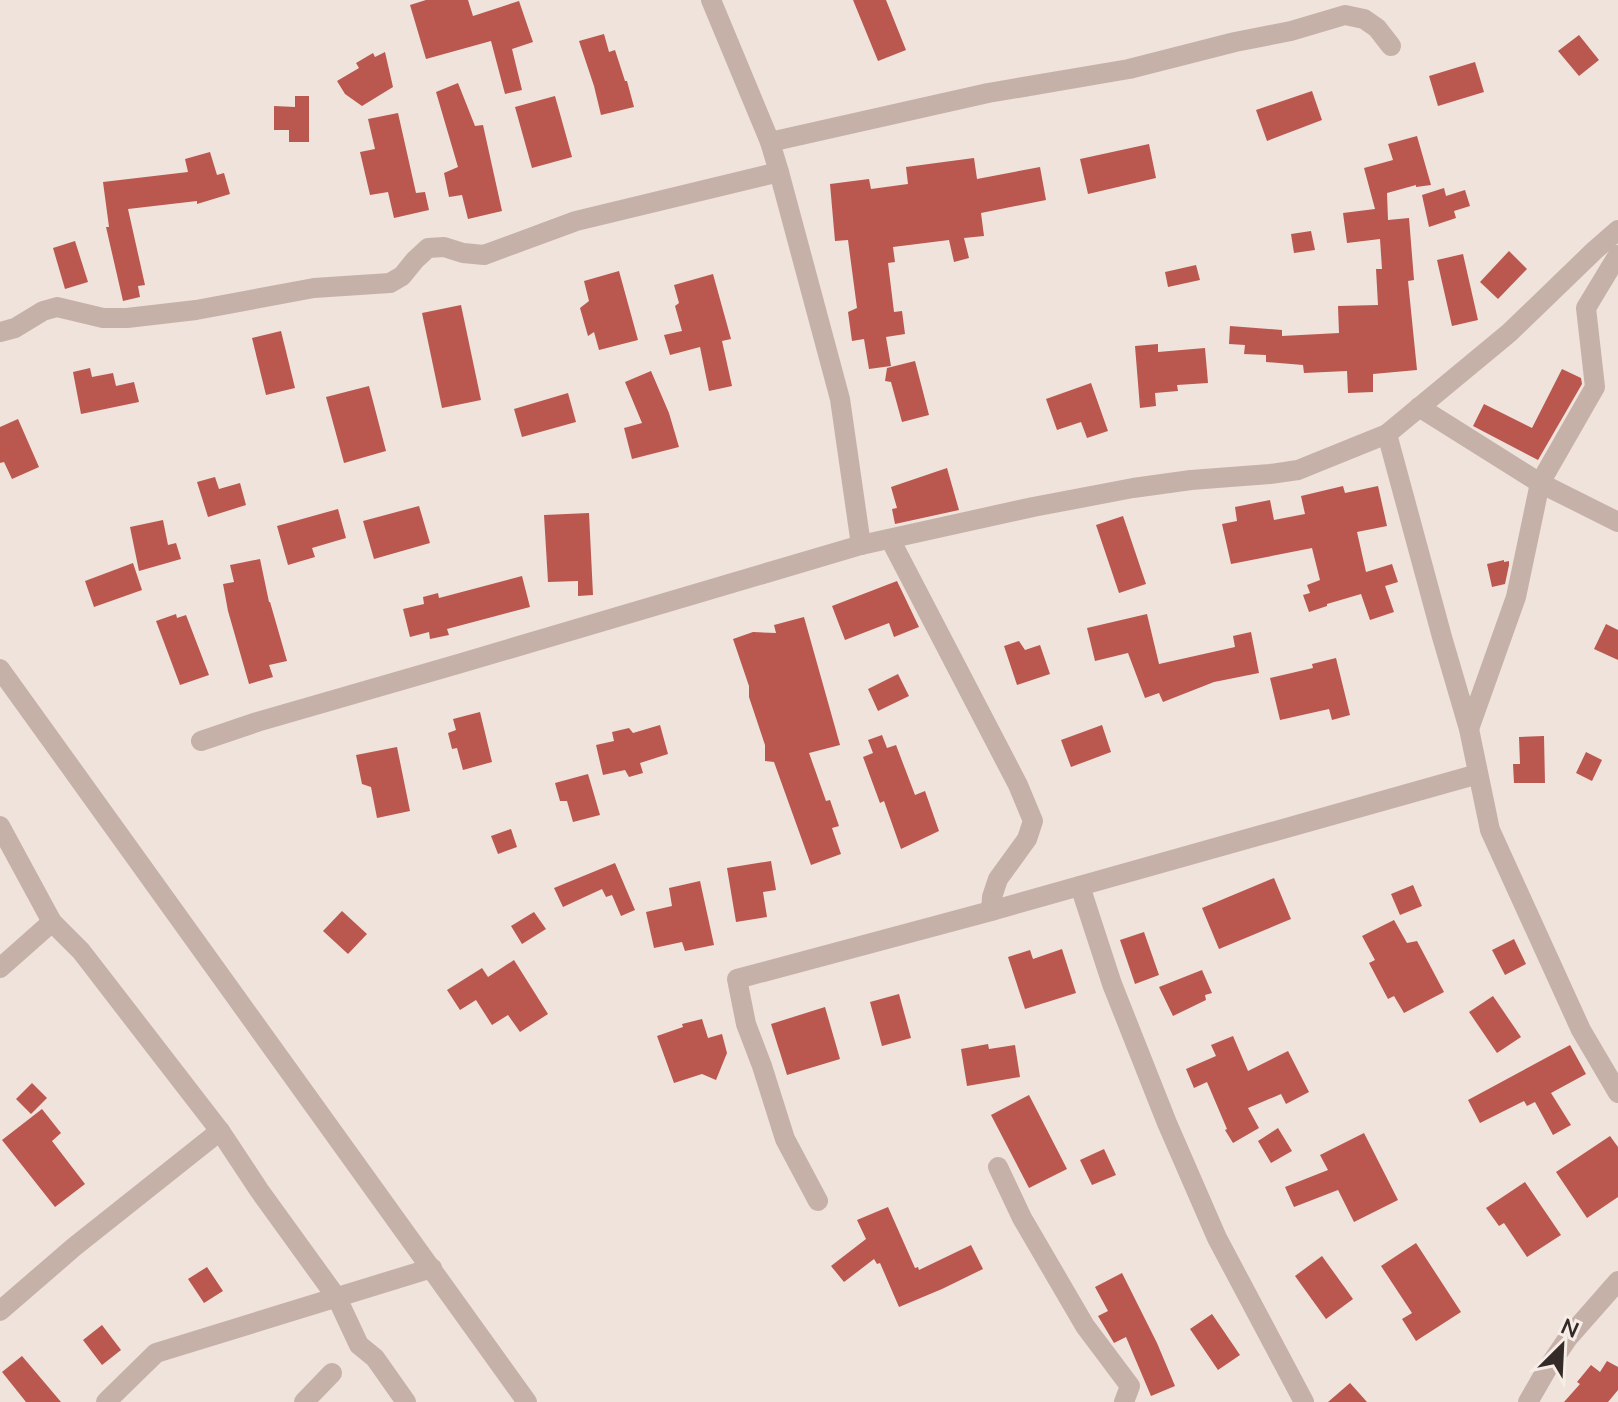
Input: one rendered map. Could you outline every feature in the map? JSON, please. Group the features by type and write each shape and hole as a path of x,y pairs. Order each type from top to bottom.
{"street":[{"path":"711,0 770,142 779,172 840,399 861,545"},
{"path":"770,142 988,93 1129,69 1291,31 1345,15 1364,19 1377,28 1391,46"},
{"path":"0,332 57,307 103,318 127,318 196,310 314,288 390,283 402,276 428,248 444,247 484,255 576,221 779,172"},
{"path":"201,741 861,545 1133,488 1298,470 1387,434 1509,333 1618,230"},
{"path":"1469,729 1516,597 1540,483 1595,387 1586,308 1618,255"},
{"path":"1419,407 1540,483 1618,522"},
{"path":"1387,434 1469,729 1490,830 1581,1030 1618,1093"},
{"path":"890,539 1018,785 1033,821 1027,839 998,879 991,911"},
{"path":"0,669 527,1402"},
{"path":"818,1201 785,1139 746,1024 737,979 1478,774"},
{"path":"0,826 52,922 81,951 220,1131 337,1298 359,1345 375,1358 406,1402"},
{"path":"1080,886 1117,998 1167,1123 1217,1238 1304,1402"},
{"path":"0,968 52,922"},
{"path":"0,1311 74,1247 220,1131"},
{"path":"998,1167 1022,1218 1085,1326 1130,1386 1124,1402"},
{"path":"106,1402 156,1353 432,1268"},
{"path":"1528,1402 1568,1338 1618,1281"},
{"path":"304,1402 332,1373"}],"building":[{"path":"426,0 468,0 473,16 519,1 533,42 512,49 522,90 505,94 491,41 426,59 410,5"},
{"path":"853,0 886,0 906,50 878,61"},
{"path":"604,34 609,52 615,50 634,107 601,115 579,41"},
{"path":"1579,35 1599,60 1579,76 1558,51"},
{"path":"385,52 393,87 362,106 345,94 337,81 359,68 356,63 373,53 375,57"},
{"path":"1475,62 1484,92 1438,106 1429,76"},
{"path":"458,83 475,126 483,125 502,211 468,219 462,195 449,197 444,173 458,167 436,92"},
{"path":"1312,91 1322,120 1267,141 1256,110"},
{"path":"295,96 309,96 309,142 289,142 289,130 274,130 274,106 295,107"},
{"path":"555,96 572,157 532,168 515,107"},
{"path":"398,113 416,193 425,192 429,210 394,218 388,192 370,195 360,152 375,149 368,119"},
{"path":"1417,136 1431,185 1416,185 1387,193 1388,220 1409,218 1414,280 1408,281 1417,370 1373,374 1373,392 1348,393 1347,371 1304,373 1303,365 1266,362 1266,355 1244,354 1245,345 1229,344 1230,326 1282,330 1282,336 1339,333 1338,306 1378,305 1376,269 1382,269 1380,239 1347,243 1343,213 1375,209 1364,168 1393,160 1388,144"},
{"path":"1149,144 1156,178 1088,194 1080,159"},
{"path":"210,152 217,175 224,173 230,194 197,204 197,201 128,209 145,285 138,286 140,297 123,301 106,227 109,227 103,182 188,172 185,159"},
{"path":"974,158 977,179 1040,167 1046,200 981,213 984,236 964,238 969,258 954,262 949,240 893,247 895,262 888,263 894,312 902,311 905,334 886,337 891,366 869,369 864,339 852,341 848,312 857,308 848,240 835,241 830,184 869,179 871,189 908,184 906,167"},
{"path":"1444,188 1446,196 1465,190 1470,206 1454,211 1456,218 1429,227 1422,195"},
{"path":"1311,231 1315,250 1294,253 1291,234"},
{"path":"75,241 88,282 65,289 53,248"},
{"path":"1509,251 1527,269 1498,299 1480,282"},
{"path":"1463,254 1478,320 1452,326 1437,260"},
{"path":"1196,265 1200,280 1168,287 1165,272"},
{"path":"619,271 638,340 599,350 594,332 588,336 580,308 589,301 584,281"},
{"path":"713,274 731,339 722,341 732,386 709,391 700,347 670,355 664,335 682,331 675,306 679,303 674,285"},
{"path":"461,305 481,400 442,408 422,313"},
{"path":"281,331 295,388 266,395 252,338"},
{"path":"1158,344 1158,352 1205,348 1208,383 1177,385 1178,391 1155,393 1156,406 1140,408 1135,346"},
{"path":"915,361 929,415 902,422 891,382 885,381 887,368"},
{"path":"90,368 92,377 113,373 116,386 134,382 139,402 81,414 73,372"},
{"path":"1562,369 1581,378 1582,384 1538,460 1473,426 1484,404 1532,428"},
{"path":"651,371 679,447 632,459 624,428 642,423 625,382"},
{"path":"1091,383 1108,431 1087,438 1081,422 1057,430 1046,399"},
{"path":"369,386 386,451 344,463 326,397"},
{"path":"568,393 576,422 522,437 514,409"},
{"path":"18,419 39,467 12,479 4,462 0,463 0,427"},
{"path":"947,468 959,510 895,524 892,509 897,508 891,487"},
{"path":"215,477 219,489 240,483 246,505 208,517 197,482"},
{"path":"1343,486 1345,493 1378,486 1387,526 1357,532 1366,572 1392,564 1398,582 1385,586 1394,612 1370,620 1361,594 1309,612 1303,595 1310,593 1307,585 1320,580 1312,548 1231,564 1222,524 1237,521 1235,507 1270,500 1274,520 1305,514 1301,496"},
{"path":"419,506 430,543 374,559 363,521"},
{"path":"338,509 346,538 312,548 315,557 288,565 277,526"},
{"path":"589,513 593,595 578,596 578,581 548,582 544,515"},
{"path":"1123,516 1146,584 1119,593 1096,525"},
{"path":"163,520 168,545 176,543 181,559 139,571 130,527"},
{"path":"260,559 287,661 269,665 273,677 249,684 223,584 234,582 230,565"},
{"path":"1509,561 1505,584 1492,587 1487,564"},
{"path":"133,563 142,590 94,607 85,581"},
{"path":"522,576 530,607 447,629 449,635 430,639 429,632 410,637 403,609 424,604 423,597 438,593 439,598"},
{"path":"897,581 919,627 894,637 889,623 845,640 832,606"},
{"path":"176,614 177,618 186,615 209,675 180,685 156,621"},
{"path":"1147,614 1159,664 1235,647 1233,636 1251,632 1259,673 1214,682 1163,702 1159,693 1145,698 1128,653 1095,661 1087,628"},
{"path":"804,617 840,745 809,753 826,801 830,800 839,826 832,828 841,854 811,865 774,762 765,761 765,745 733,639 753,632 776,633 774,625"},
{"path":"1606,624 1618,630 1618,660 1594,649"},
{"path":"1019,641 1025,650 1040,645 1050,674 1017,685 1004,646"},
{"path":"1336,658 1350,715 1332,720 1329,709 1280,720 1270,678 1313,668 1312,664"},
{"path":"898,674 909,696 878,711 868,689"},
{"path":"480,712 492,762 463,770 457,748 452,749 448,733 456,730 453,719"},
{"path":"660,725 668,754 640,763 643,773 629,777 625,770 603,775 596,745 614,741 612,732 629,728 633,733"},
{"path":"1102,725 1111,752 1071,767 1061,740"},
{"path":"882,735 887,748 896,745 915,795 925,791 939,831 901,849 884,801 880,803 863,757 873,753 868,740"},
{"path":"1544,736 1545,783 1514,783 1513,764 1520,764 1519,737"},
{"path":"397,747 410,811 377,818 371,787 362,784 356,755"},
{"path":"1586,752 1602,760 1592,781 1576,773"},
{"path":"588,774 600,815 573,822 567,801 560,801 555,783"},
{"path":"511,829 517,847 498,854 491,836"},
{"path":"771,861 776,890 763,892 767,917 736,922 727,868"},
{"path":"615,863 635,910 621,916 612,895 606,897 602,889 563,907 554,888"},
{"path":"1274,878 1291,919 1219,949 1202,908"},
{"path":"700,881 714,945 685,951 682,942 654,948 646,912 672,906 669,888"},
{"path":"1413,885 1422,906 1400,915 1391,894"},
{"path":"342,911 367,934 348,954 323,931"},
{"path":"534,912 546,929 522,944 511,926"},
{"path":"1394,920 1407,943 1417,941 1444,992 1404,1013 1394,996 1388,999 1369,963 1375,960 1362,936"},
{"path":"1144,932 1159,975 1135,984 1120,940"},
{"path":"1514,939 1526,964 1505,975 1492,950"},
{"path":"1062,949 1076,993 1025,1009 1008,957 1030,950 1033,959"},
{"path":"514,960 548,1014 520,1032 508,1015 492,1025 476,1000 460,1010 447,990 482,968 488,977"},
{"path":"1202,970 1212,993 1205,995 1206,1000 1173,1016 1159,987"},
{"path":"899,994 911,1038 882,1046 870,1002"},
{"path":"1493,996 1521,1037 1497,1053 1469,1012"},
{"path":"825,1007 840,1059 787,1075 771,1024"},
{"path":"702,1019 708,1038 722,1034 727,1053 716,1080 702,1074 674,1083 657,1036"},
{"path":"1233,1036 1248,1071 1288,1051 1309,1092 1286,1104 1281,1094 1248,1108 1259,1128 1233,1143 1207,1082 1194,1088 1186,1069 1216,1056 1211,1045"},
{"path":"988,1044 989,1049 1015,1045 1020,1077 967,1086 961,1049"},
{"path":"1570,1045 1586,1074 1551,1093 1571,1125 1553,1135 1535,1102 1527,1106 1524,1101 1480,1123 1468,1100"},
{"path":"32,1083 47,1098 31,1114 16,1099"},
{"path":"1029,1095 1067,1169 1029,1188 991,1115"},
{"path":"42,1109 61,1133 52,1141 85,1184 55,1207 2,1140"},
{"path":"1278,1128 1292,1151 1271,1163 1258,1141"},
{"path":"1364,1133 1398,1200 1354,1222 1338,1190 1294,1207 1285,1187 1328,1170 1320,1155"},
{"path":"1610,1136 1618,1147 1618,1197 1587,1218 1556,1172"},
{"path":"1104,1149 1116,1175 1092,1185 1080,1160"},
{"path":"1525,1182 1561,1235 1527,1257 1504,1223 1499,1226 1486,1208"},
{"path":"888,1207 915,1268 919,1270 971,1245 983,1269 899,1307 880,1263 877,1264 874,1259 844,1282 831,1266 866,1239 857,1220"},
{"path":"1416,1243 1461,1312 1416,1341 1402,1319 1412,1313 1381,1266"},
{"path":"1322,1256 1353,1299 1326,1319 1295,1276"},
{"path":"207,1267 223,1291 204,1303 188,1279"},
{"path":"1122,1273 1175,1386 1151,1396 1126,1337 1114,1343 1098,1316 1108,1311 1095,1287"},
{"path":"1212,1314 1240,1355 1218,1370 1190,1329"},
{"path":"102,1325 121,1350 102,1365 83,1340"},
{"path":"22,1356 61,1402 26,1402 2,1372"},
{"path":"1607,1361 1618,1367 1618,1390 1608,1402 1564,1402 1591,1365 1600,1372"},
{"path":"1350,1383 1367,1402 1328,1402"}]}
